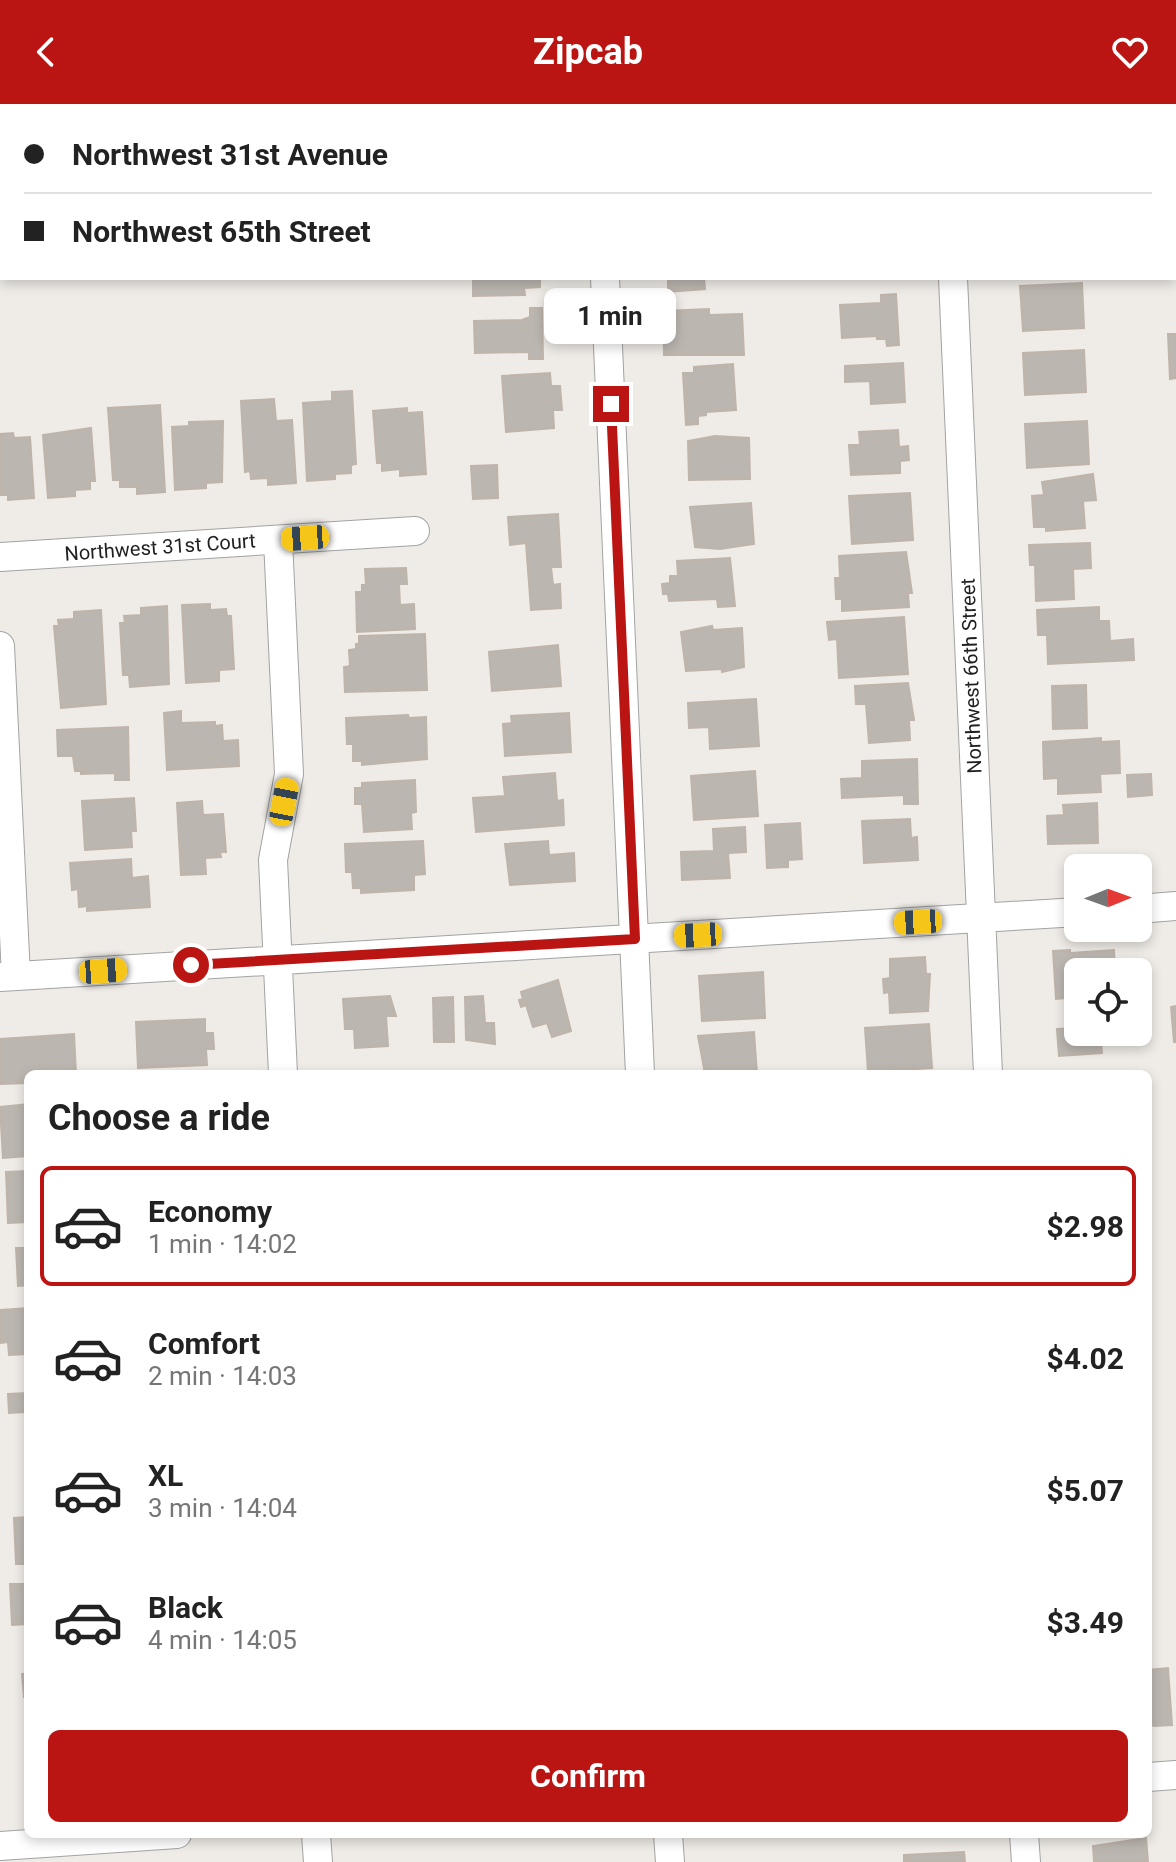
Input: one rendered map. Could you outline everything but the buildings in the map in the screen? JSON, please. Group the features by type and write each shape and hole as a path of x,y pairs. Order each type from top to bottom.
{"street":[{"path":"605,280 640,1070"},
{"name":"Northwest 66th Street","path":"953,280 988,1070"},
{"name":"Northwest 31st Court","path":"0,557 415,531"},
{"path":"278,540 289,774 273,860 283,1070"},
{"path":"0,646 8,977 1064,913"},
{"path":"1152,908 1176,906"},
{"path":"1152,1777 1176,1775"},
{"path":"0,1846 118,1838"},
{"path":"316,1838 318,1862"},
{"path":"668,1838 670,1862"},
{"path":"1024,1838 1026,1862"}],"route":[{"path":"191,965 635,939 611,404"}]}
